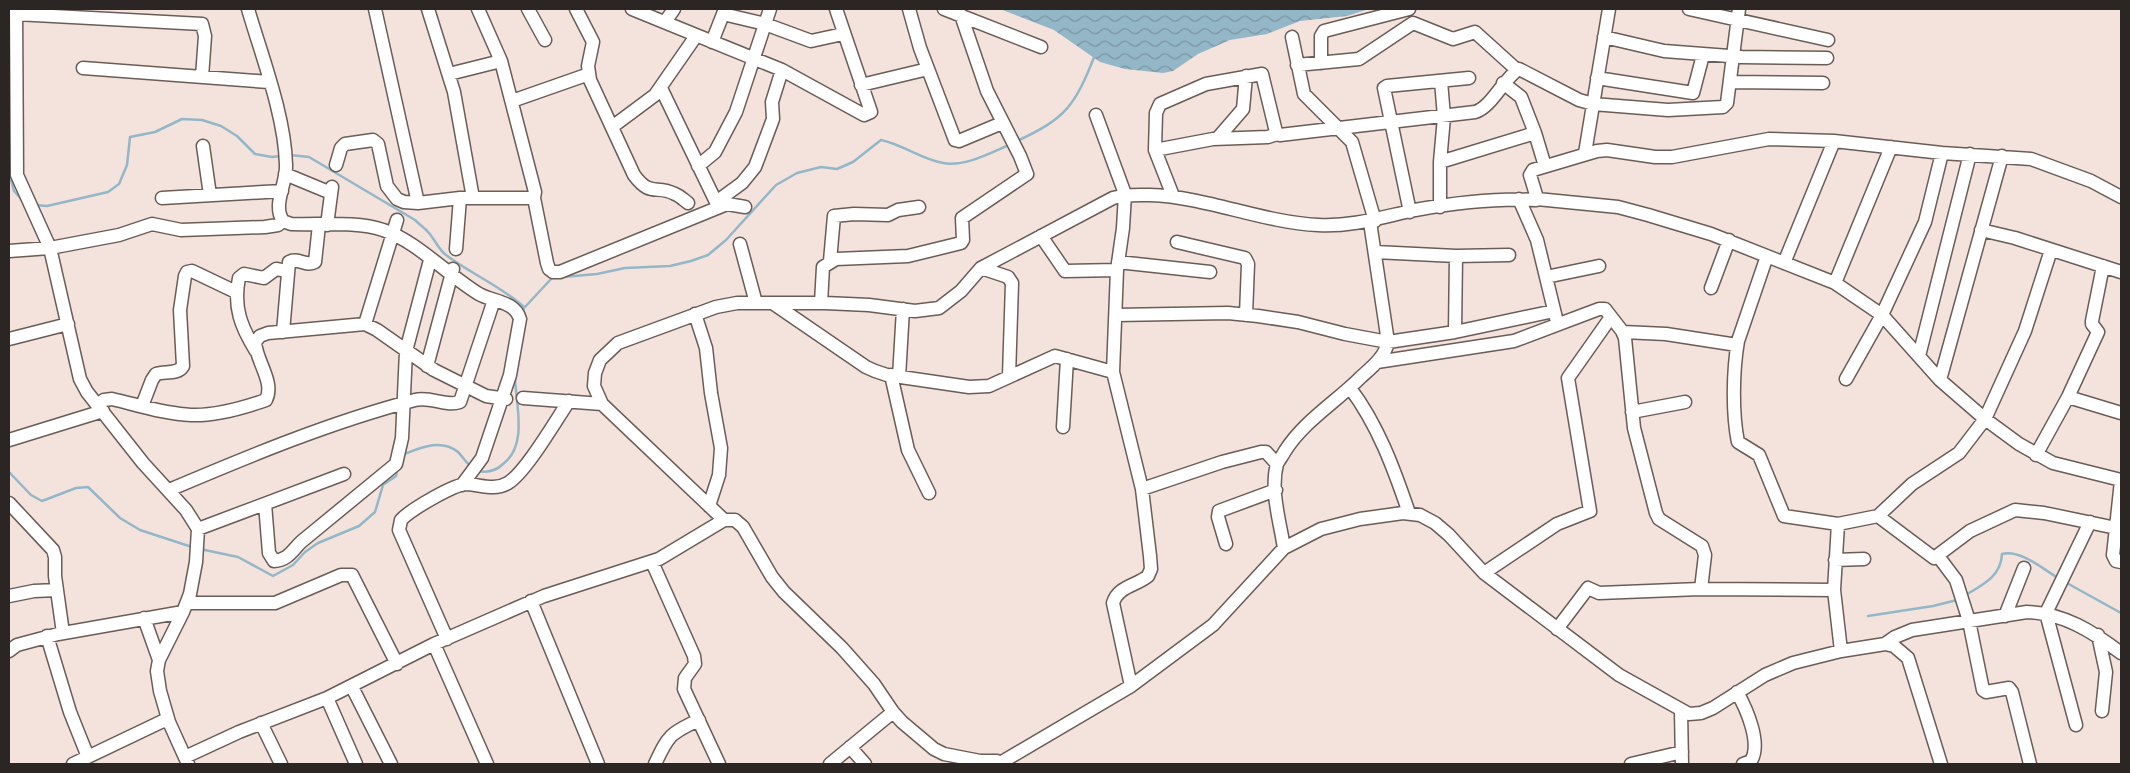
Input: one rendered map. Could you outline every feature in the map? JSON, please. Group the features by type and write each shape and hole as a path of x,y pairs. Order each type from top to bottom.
{"street":[{"path":"248,9 269,82 284,146 286,170 279,210 283,221 291,224 370,226 394,234 430,260 452,271 480,295 512,306 517,310 520,319 510,375 503,399 476,468 462,485"},
{"path":"375,9 418,203"},
{"path":"428,9 449,74 459,115 466,198 456,249"},
{"path":"478,9 501,61 535,192 534,198 547,263 549,269 553,272 560,272 722,203 755,167 772,119 772,102 782,70"},
{"path":"528,9 545,40"},
{"path":"576,9 593,42 588,74 634,175 640,183 650,190 675,193 688,203"},
{"path":"632,9 782,70 863,116 871,112 836,9"},
{"path":"665,22 674,9"},
{"path":"698,166 715,152 736,112 770,9"},
{"path":"909,9 928,69 955,140 959,141 1002,123"},
{"path":"944,9 1041,47"},
{"path":"1321,63 1321,36 1324,31 1409,9"},
{"path":"1586,153 1609,9"},
{"path":"1689,9 1738,15 1828,40"},
{"path":"202,77 205,36 202,24 16,11 16,168 19,182 30,200 50,248 80,379 87,392 143,463 186,510 198,533 196,562 185,607 159,660 157,671 160,691 169,722 186,761 262,723 352,687 434,644 571,586 652,562 674,552 724,520 735,520 743,527 772,577 784,592 842,648 874,684 893,712 934,749 954,757 980,762 1003,763 1131,686 1213,625 1284,548 1321,528 1360,519 1409,513 1420,515 1436,523 1484,573 1619,675 1689,714 1701,713 1713,708 1778,668 1841,651 1885,644 1894,646 1908,658 1941,764"},
{"path":"712,42 724,12 765,24 811,41 843,34"},
{"path":"822,303 823,267 830,261 836,259 908,256 961,243 962,218 1027,174 1020,156 987,91 961,15"},
{"path":"1297,65 1359,59 1413,22 1453,39 1475,32 1517,70 1520,69 1579,100 1593,104 1668,110 1723,107 1727,104 1738,15"},
{"path":"612,127 655,95 696,36"},
{"path":"1284,548 1276,490 1278,464 1290,443 1306,424 1350,388 1377,362 1384,354 1388,342 1375,252 1373,221 1353,145 1304,94 1292,37"},
{"path":"1604,37 1664,51 1703,55 1826,58"},
{"path":"1597,78 1692,93 1703,55"},
{"path":"449,74 501,61"},
{"path":"83,68 269,82"},
{"path":"861,85 928,69"},
{"path":"1155,150 1217,139 1268,137 1278,134 1339,130 1390,121 1444,117 1480,111 1503,83 1517,70"},
{"path":"1174,196 1155,150 1156,113 1160,104 1206,84 1259,73 1263,75 1278,134"},
{"path":"512,101 588,74"},
{"path":"1217,139 1242,109 1246,76"},
{"path":"1410,212 1390,121 1385,87 1469,78"},
{"path":"1440,207 1440,162 1444,117 1441,81"},
{"path":"1730,82 1823,83"},
{"path":"1503,83 1521,97 1545,166"},
{"path":"661,88 698,166 722,203 745,207"},
{"path":"1096,115 1125,194 1118,266 1113,372 1142,489 1150,556 1150,574 1122,590 1113,603 1131,686"},
{"path":"1440,162 1535,133"},
{"path":"1537,199 1530,175 1533,170 1586,153 1607,150 1637,156 1672,157 1769,139 1834,141 2038,161 2091,181 2121,196"},
{"path":"336,165 340,148 345,144 373,140 378,144 387,186 397,199 404,204 466,198 534,198"},
{"path":"1784,263 1834,141"},
{"path":"203,146 210,195"},
{"path":"1835,282 1891,147"},
{"path":"1846,379 1882,315 1925,222 1942,153"},
{"path":"1920,356 1970,154"},
{"path":"1940,380 2002,156"},
{"path":"283,332 288,262 291,260 308,264 315,262 331,190 286,170"},
{"path":"162,198 282,191"},
{"path":"724,520 602,404 594,386 595,373 600,360 618,343 695,314 728,304 822,303 903,309 931,310 939,308 961,291 981,268 1113,198 1125,194 1174,196 1269,219 1298,224 1336,226 1373,221 1440,207 1537,199 1618,207 1729,240 1835,282 1882,315 1940,380 1985,419 2036,455 2053,463 2121,481 2114,555 2116,561 2121,562"},
{"path":"1519,199 1537,240 1558,325"},
{"path":"830,261 834,216 854,214 888,215 898,210 920,207"},
{"path":"365,324 398,220"},
{"path":"9,251 50,248 119,235 152,224 180,230 265,227 278,225 283,221"},
{"path":"1981,230 2121,272"},
{"path":"1041,236 1065,271 1118,266 1210,272"},
{"path":"1711,288 1729,240"},
{"path":"1177,242 1245,258 1248,264 1246,315"},
{"path":"740,244 756,303"},
{"path":"1767,256 1737,345 1735,376 1738,442 1757,453 1760,457 1784,516 1838,524 1878,516 1912,484 1959,453 1985,419 2025,331 2051,250"},
{"path":"1375,252 1456,256 1509,255"},
{"path":"1455,332 1456,256"},
{"path":"265,504 269,553 274,561 284,559 301,542 396,464 400,451 406,351 430,260"},
{"path":"1546,277 1599,266"},
{"path":"2036,455 2068,397 2098,332 2092,321 2103,266"},
{"path":"981,268 1008,277 1012,283 1009,376"},
{"path":"9,440 100,408 104,400 112,399 179,414 206,415 266,400 270,394 268,383 256,351 241,325 236,292 241,275 264,278 276,269 287,271"},
{"path":"142,406 156,374 176,372 183,366 180,310 187,272 192,271 236,292"},
{"path":"426,366 452,271"},
{"path":"169,490 221,468 354,419 425,399 455,404 460,402 494,300"},
{"path":"774,304 866,367 895,376 968,388 989,386 1058,356 1113,372"},
{"path":"903,309 895,376 908,450 929,493"},
{"path":"1377,362 1514,341 1599,309 1605,310 1623,332 1625,338 1632,412 1641,462 1657,516 1703,548 1705,556 1701,589"},
{"path":"1116,315 1228,313 1298,322 1388,342 1455,332 1554,311"},
{"path":"695,314 706,348 720,448 718,475 710,506"},
{"path":"1484,573 1557,524 1590,511 1568,380 1569,375 1611,317"},
{"path":"9,339 68,324"},
{"path":"256,351 255,342 260,336 365,324 377,330 426,366 486,396 503,399"},
{"path":"1623,332 1666,334 1737,345"},
{"path":"1063,427 1067,359"},
{"path":"1350,388 1366,409 1394,468 1409,513"},
{"path":"2068,397 2121,413"},
{"path":"523,398 602,404"},
{"path":"447,639 402,537 399,524 404,516 454,487 462,485 488,488 508,483 524,468 569,401"},
{"path":"1632,412 1685,402"},
{"path":"1142,489 1222,462 1261,452 1266,452 1278,464"},
{"path":"198,533 265,504 344,474"},
{"path":"1226,544 1218,517 1219,511 1276,490"},
{"path":"9,503 53,550 63,633"},
{"path":"1878,516 1932,557 1938,556 1970,531 2012,510 2044,513 2116,528"},
{"path":"2076,725 2046,613 2090,522"},
{"path":"1838,524 1834,590 1841,651"},
{"path":"1938,556 1956,580 1969,621 1983,690 1986,692 2009,688 2012,692 2030,764"},
{"path":"1835,560 1864,559"},
{"path":"652,562 694,656 695,664 693,670 683,683 684,689 719,764"},
{"path":"2005,616 2024,568"},
{"path":"9,651 17,644 47,636 144,618 185,607 275,603 341,576 352,575 397,664"},
{"path":"1557,629 1588,588 1600,593 1701,589 1834,590"},
{"path":"9,596 34,591 57,590"},
{"path":"532,601 598,764"},
{"path":"1885,644 1895,637 1912,630 2027,612 2046,613 2073,622 2098,636 2121,653"},
{"path":"144,618 159,660"},
{"path":"47,636 70,712 88,757"},
{"path":"2098,636 2106,672 2102,711"},
{"path":"434,644 487,764"},
{"path":"352,687 391,764"},
{"path":"1737,692 1752,722 1754,754 1751,761 1743,764"},
{"path":"327,698 356,764"},
{"path":"1631,764 1682,758 1681,711"},
{"path":"830,764 893,712"},
{"path":"655,764 669,736 675,731 699,720"},
{"path":"74,764 157,723 169,722"},
{"path":"262,723 281,764"},
{"path":"850,747 865,764"}],"water":[{"path":"1000,9 1369,9 1347,16 1300,21 1267,34 1230,40 1198,54 1173,71 1163,73 1125,69 1100,62 1054,30"}],"waterway":[{"path":"1017,141 1047,125 1067,108 1075,98 1095,55"},
{"path":"34,205 47,206 108,192 119,184 127,165 130,137 155,132 182,119 202,120 221,126 237,136 255,154 272,157 282,156"},
{"path":"563,277 597,274 625,268 670,266 708,255 726,240 776,185 797,173 821,167 837,169 853,162 881,140 935,161 951,164 969,161 1009,145"},
{"path":"290,155 309,157 415,220 427,231 446,255 506,293 524,307"},
{"path":"9,172 14,191 23,201"},
{"path":"523,313 524,308 552,278 555,278"},
{"path":"478,471 488,472 495,470 511,456 516,446 519,424 515,378"},
{"path":"402,455 430,446 445,446 458,452 472,467"},
{"path":"200,549 238,557 273,576 293,565 305,552 318,543 359,526 375,512 383,485 396,476 397,469"},
{"path":"9,472 31,495 42,501 76,488 88,487 120,518 140,530 192,547"},
{"path":"1964,596 1989,580 1998,569 2002,554 2009,553 2024,557 2058,578"},
{"path":"2065,582 2121,613"},
{"path":"1868,616 1933,606 1957,600"}]}
